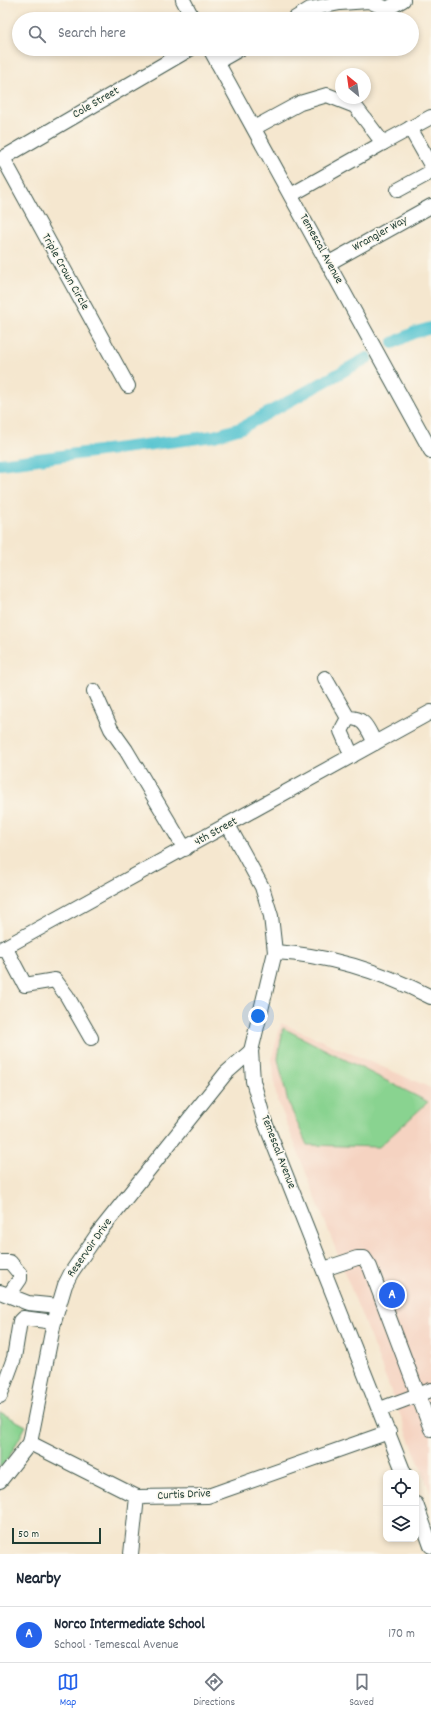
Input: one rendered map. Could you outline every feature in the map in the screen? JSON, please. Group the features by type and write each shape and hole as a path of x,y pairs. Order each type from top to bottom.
{"street":[{"path":"183,0 189,12"},
{"path":"305,12 310,9 340,3 368,1 387,9 403,0"},
{"name":"Cole Street","path":"3,158 178,56"},
{"name":"Temescal Avenue","path":"214,56 329,263 431,451"},
{"path":"217,62 228,56"},
{"path":"254,128 300,103 327,95 355,106 383,143"},
{"path":"291,195 431,117"},
{"path":"410,128 431,165"},
{"name":"Triple Crown Circle","path":"3,158 128,386"},
{"path":"398,190 431,172"},
{"name":"Wrangler Way","path":"329,263 431,206"},
{"path":"325,678 348,718"},
{"path":"94,691 111,729 126,750 185,849"},
{"name":"4th Street","path":"3,949 431,712"},
{"path":"348,718 357,718 364,722 375,743"},
{"path":"348,718 341,732 352,756"},
{"name":"Temescal Avenue","path":"228,825 262,888 271,916 275,952 251,1051 253,1081 264,1120 380,1409 403,1470"},
{"path":"3,949 25,985 55,980 67,996 91,1038"},
{"path":"275,952 302,953 337,960 429,992"},
{"name":"Reservoir Drive","path":"0,1481 30,1443 54,1322 64,1285 71,1273 99,1232 226,1073 251,1051"},
{"path":"324,1269 364,1258 370,1267 424,1392 431,1429"},
{"path":"0,1262 10,1262 20,1274 20,1279 5,1294 28,1303 59,1306"},
{"path":"0,1396 14,1358 20,1321 23,1318 54,1322"},
{"path":"380,1409 424,1392"},
{"name":"Curtis Drive","path":"30,1443 137,1497 208,1496 389,1432"},
{"path":"131,1554 137,1497"},
{"path":"417,1506 428,1530 431,1546"}],"shaded area":[{"path":"281,1023 431,1088 431,1494 276,1096 272,1059"}],"green space":[{"path":"283,1028 428,1102 379,1147 307,1145 288,1102 278,1059"},
{"path":"0,1412 26,1426 8,1459 0,1468"}],"waterway":[{"path":"393,343 413,333 431,328"},
{"path":"0,464 214,436 241,428 367,358"}],"place":[{"name":"Norco Intermediate School","path":"392,1295"}]}
